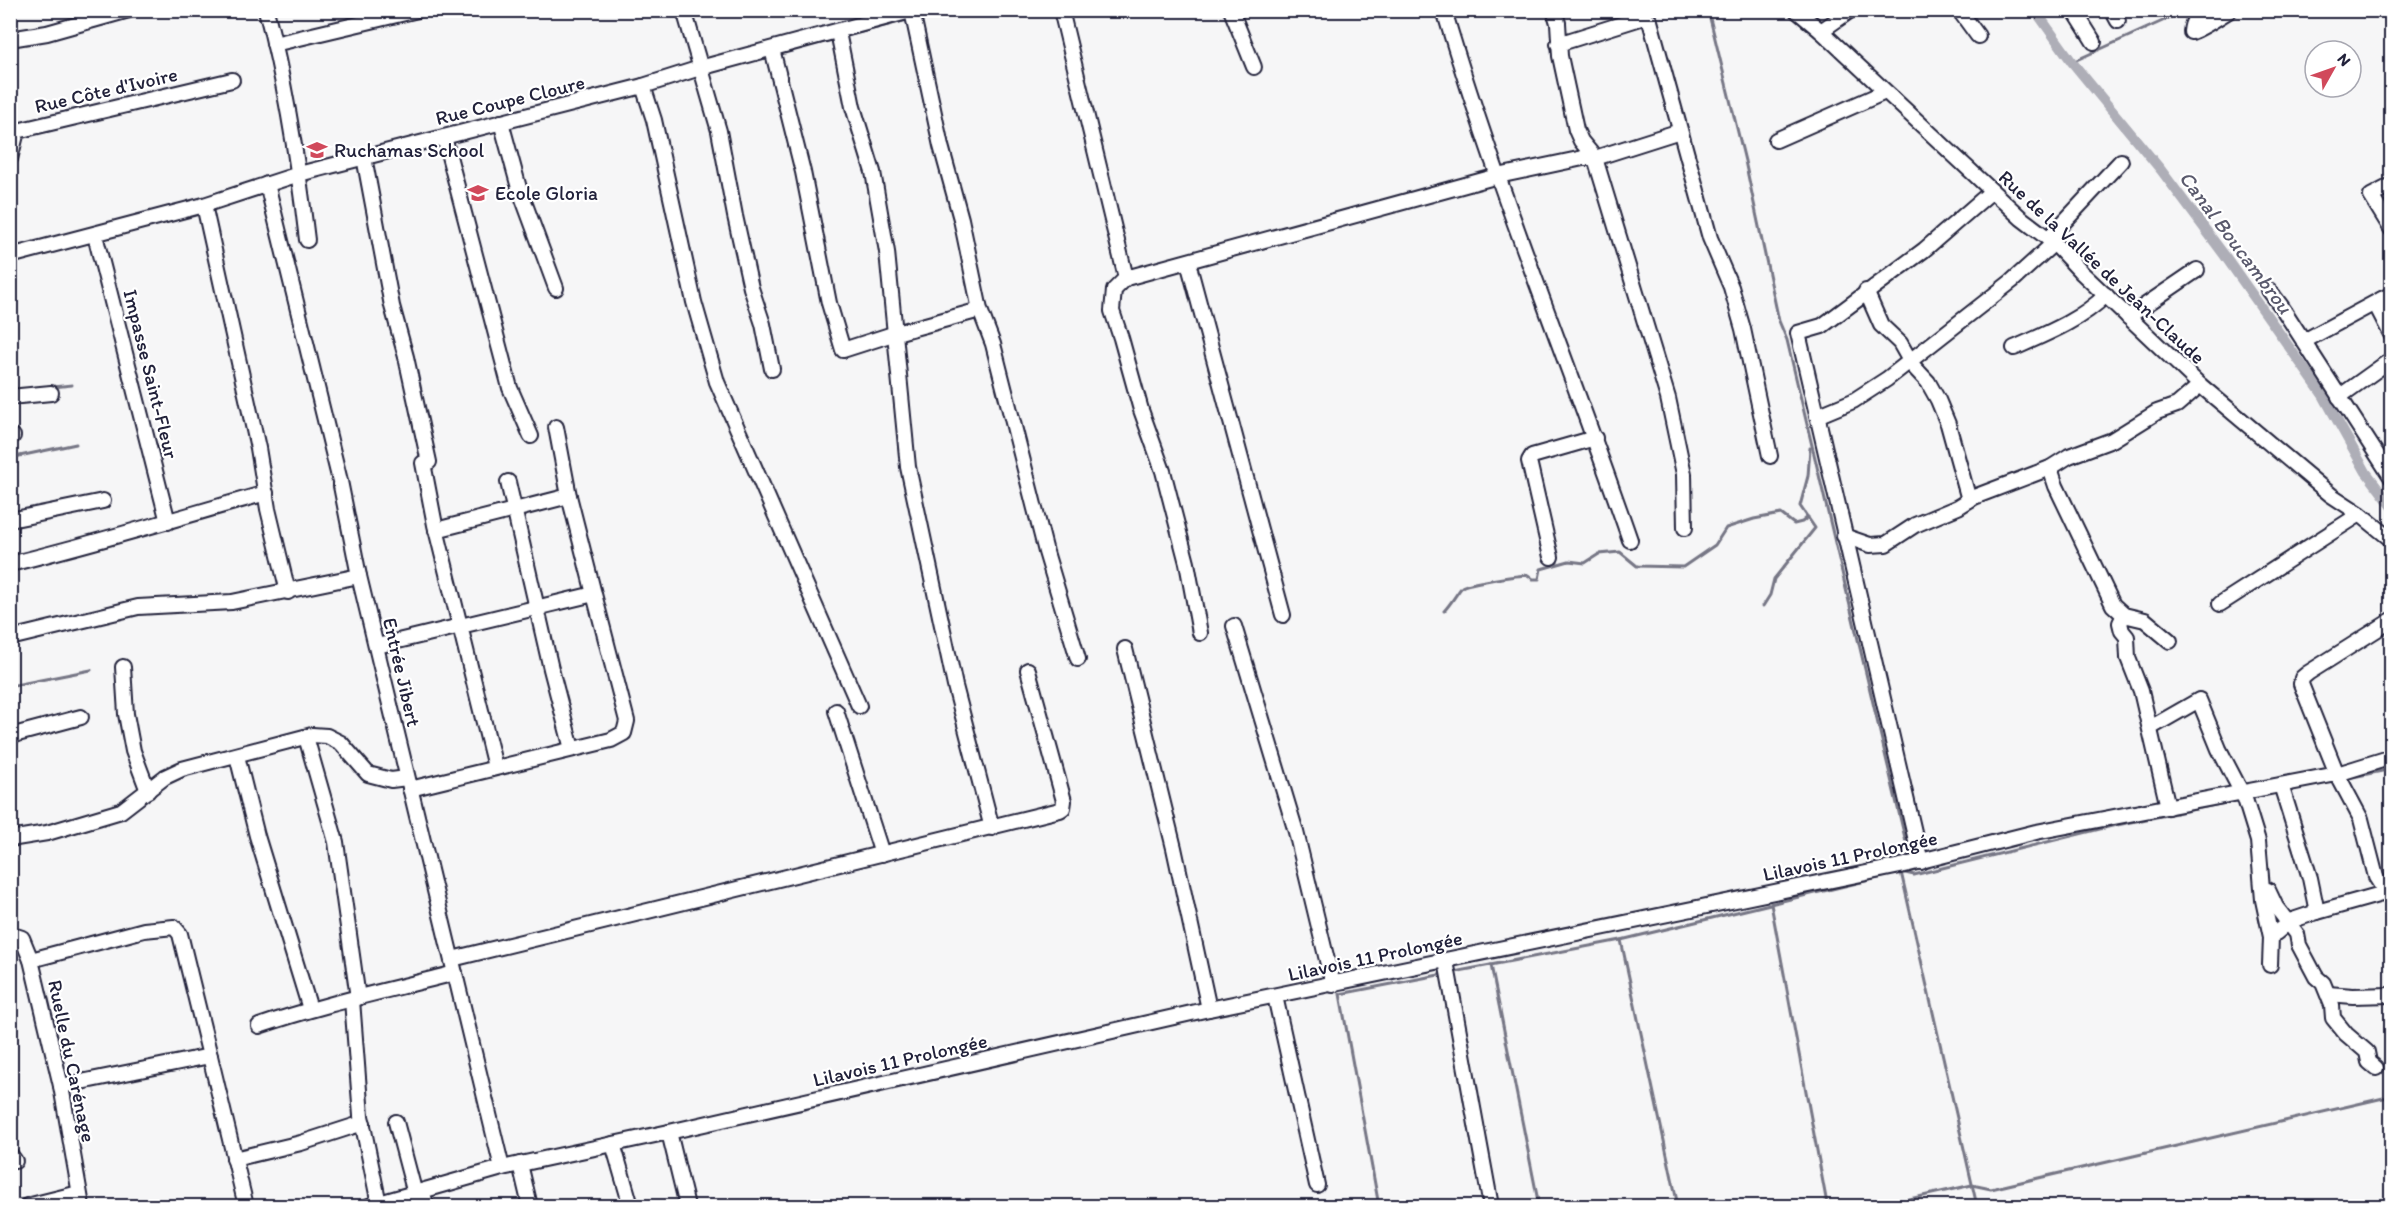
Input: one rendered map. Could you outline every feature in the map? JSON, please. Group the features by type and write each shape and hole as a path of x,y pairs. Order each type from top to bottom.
{"street":[{"path":"10,39 47,33 129,10"},
{"path":"266,10 299,174 307,240"},
{"path":"274,44 418,10"},
{"path":"684,10 719,131 751,288 763,324 772,369"},
{"path":"1061,10 1126,279"},
{"path":"1231,10 1254,67"},
{"path":"1444,10 1468,92 1630,540"},
{"path":"1554,10 1558,23 1558,44 1576,129 1581,141 1595,158 1668,398 1684,474 1685,528"},
{"name":"Rue de la Vallée de Jean-Claude","path":"1796,10 2021,218 2051,241 2200,385 2331,495 2360,514 2391,540"},
{"path":"1821,31 1851,10"},
{"path":"1959,10 1978,36"},
{"path":"2074,10 2094,42"},
{"path":"2211,20 2230,10"},
{"path":"913,11 941,146 961,219 980,310 993,344 1046,552 1078,659"},
{"name":"Rue Coupe Cloure","path":"10,256 204,205 299,174 643,86 700,68 838,32 868,17 913,11"},
{"path":"1558,44 1602,29 1647,18 1710,238 1731,287 1743,329 1770,456"},
{"path":"838,32 854,107 873,172 887,252 908,467 956,686 992,828"},
{"path":"772,49 803,172 829,303 843,350 980,310"},
{"name":"Rue Côte d'Ivoire","path":"10,159 17,131 232,80"},
{"path":"643,86 654,120 694,302 717,382 859,706"},
{"path":"1776,140 1885,92"},
{"path":"501,123 519,188 556,288"},
{"path":"1200,633 1187,563 1163,471 1141,410 1112,311 1114,290 1126,279 1498,176 1582,158 1595,158 1680,131"},
{"path":"444,137 510,388 531,436"},
{"path":"364,158 392,306 406,357 436,530 495,767"},
{"path":"1817,416 1869,391 2012,281 2051,241 2121,161"},
{"name":"Entrée Jibert","path":"267,184 340,481 359,576 502,1168"},
{"path":"2391,185 2371,195 2391,231"},
{"path":"1921,862 1798,333 1822,326 1924,250 1992,191"},
{"path":"204,205 288,592"},
{"name":"Impasse Saint-Fleur","path":"95,235 168,522"},
{"path":"1188,262 1283,615"},
{"path":"2128,317 2197,270"},
{"path":"2269,290 2391,478"},
{"path":"1866,291 1881,325 1900,343 1938,400 1948,424 1970,500"},
{"path":"2014,348 2077,318 2095,307 2106,295"},
{"path":"2304,341 2386,297"},
{"path":"2386,297 2377,307 2391,336"},
{"path":"2339,397 2391,359"},
{"path":"1844,536 1870,545 1886,544 1901,537 1915,525 2050,468 2069,456 2112,440 2157,412 2177,405 2200,385"},
{"path":"10,397 51,393"},
{"path":"10,839 47,833 121,811 165,777 182,769 306,737 327,736 341,743 368,774 409,783 495,767 611,740 621,735 626,729 624,710 569,496 556,427"},
{"path":"1551,557 1529,461 1532,456 1595,438"},
{"path":"2050,468 2059,494 2113,605 2124,615 2145,620 2170,641"},
{"path":"508,482 536,607 572,749"},
{"path":"10,564 266,494"},
{"path":"436,530 569,496"},
{"path":"10,520 103,501"},
{"path":"2220,604 2360,514"},
{"path":"10,638 138,607 232,602 359,576"},
{"path":"376,646 594,594"},
{"path":"2124,615 2120,622 2122,631 2127,637 2128,658 2141,691 2168,807"},
{"path":"2271,932 2276,933 2288,922 2318,912 2388,897 2376,877 2361,819 2337,774 2301,684 2302,678 2391,620"},
{"path":"1234,626 1296,832 1333,985"},
{"path":"1125,649 1174,848 1209,1009"},
{"path":"123,667 126,714 133,751 147,791"},
{"path":"259,1026 310,1009 355,999 453,966 882,854 1056,813 1064,806 1028,670"},
{"path":"2150,729 2199,700 2219,749 2242,792 2258,841 2263,900 2271,932 2270,964"},
{"path":"836,711 882,854"},
{"path":"10,736 81,717"},
{"path":"306,737 336,842 355,999 363,1123 374,1205"},
{"path":"237,756 257,836 310,1009"},
{"name":"Lilavois 11 Prolongée","path":"374,1205 502,1168 1209,1009 1921,862 2036,832 2337,774 2391,757"},
{"path":"2281,785 2310,878 2318,912"},
{"path":"2260,874 2276,907 2297,934 2299,945 2328,994 2333,1018 2346,1034 2367,1052 2369,1062 2376,1068"},
{"path":"31,960 144,930 174,927 180,934 246,1206"},
{"name":"Ruelle du Carénage","path":"10,934 22,938 31,960 61,1086 81,1200"},
{"path":"1446,961 1491,1206"},
{"path":"2328,994 2390,995"},
{"path":"1275,996 1317,1185"},
{"path":"61,1086 210,1056"},
{"path":"396,1122 419,1193 427,1206"},
{"path":"234,1159 301,1143 363,1123"},
{"path":"669,1132 687,1206"},
{"path":"613,1144 631,1206"},
{"path":"520,1164 530,1206"},
{"path":"27,1206 81,1200"}],"waterway":[{"path":"917,17 941,10"},
{"path":"1708,10 1745,161 1779,321 1787,340 1910,859"},
{"name":"Canal Boucambrou","path":"2035,10 2072,62 2161,170 2225,256 2323,395 2366,472 2392,506"},
{"path":"2072,62 2187,10"},
{"path":"842,37 911,19"},
{"path":"807,46 835,39"},
{"path":"53,387 72,385"},
{"path":"10,458 76,444"},
{"path":"1763,606 1770,595 1774,579 1815,528 1800,506 1808,476 1810,448"},
{"path":"1444,611 1462,587 1473,583 1528,575 1533,579 1539,579 1541,569 1569,561 1585,563 1599,554 1620,552 1637,566 1683,567 1715,545 1726,528 1754,519 1781,514 1794,524 1808,517"},
{"path":"10,686 91,670"},
{"path":"2343,779 2392,769"},
{"path":"2249,798 2278,792"},
{"path":"1901,872 1914,875 2112,826 2240,800"},
{"path":"1901,872 1977,1206"},
{"path":"1454,972 1621,940 1886,876"},
{"path":"1771,904 1827,1204"},
{"path":"1621,940 1678,1206"},
{"path":"1491,965 1539,1206"},
{"path":"1379,1206 1340,994 1444,974"},
{"path":"1878,1206 1972,1185 1991,1189 2392,1096"}],"place":[{"name":"Ruchamas School","path":"317,150"},
{"name":"Ecole Gloria","path":"478,193"}]}
